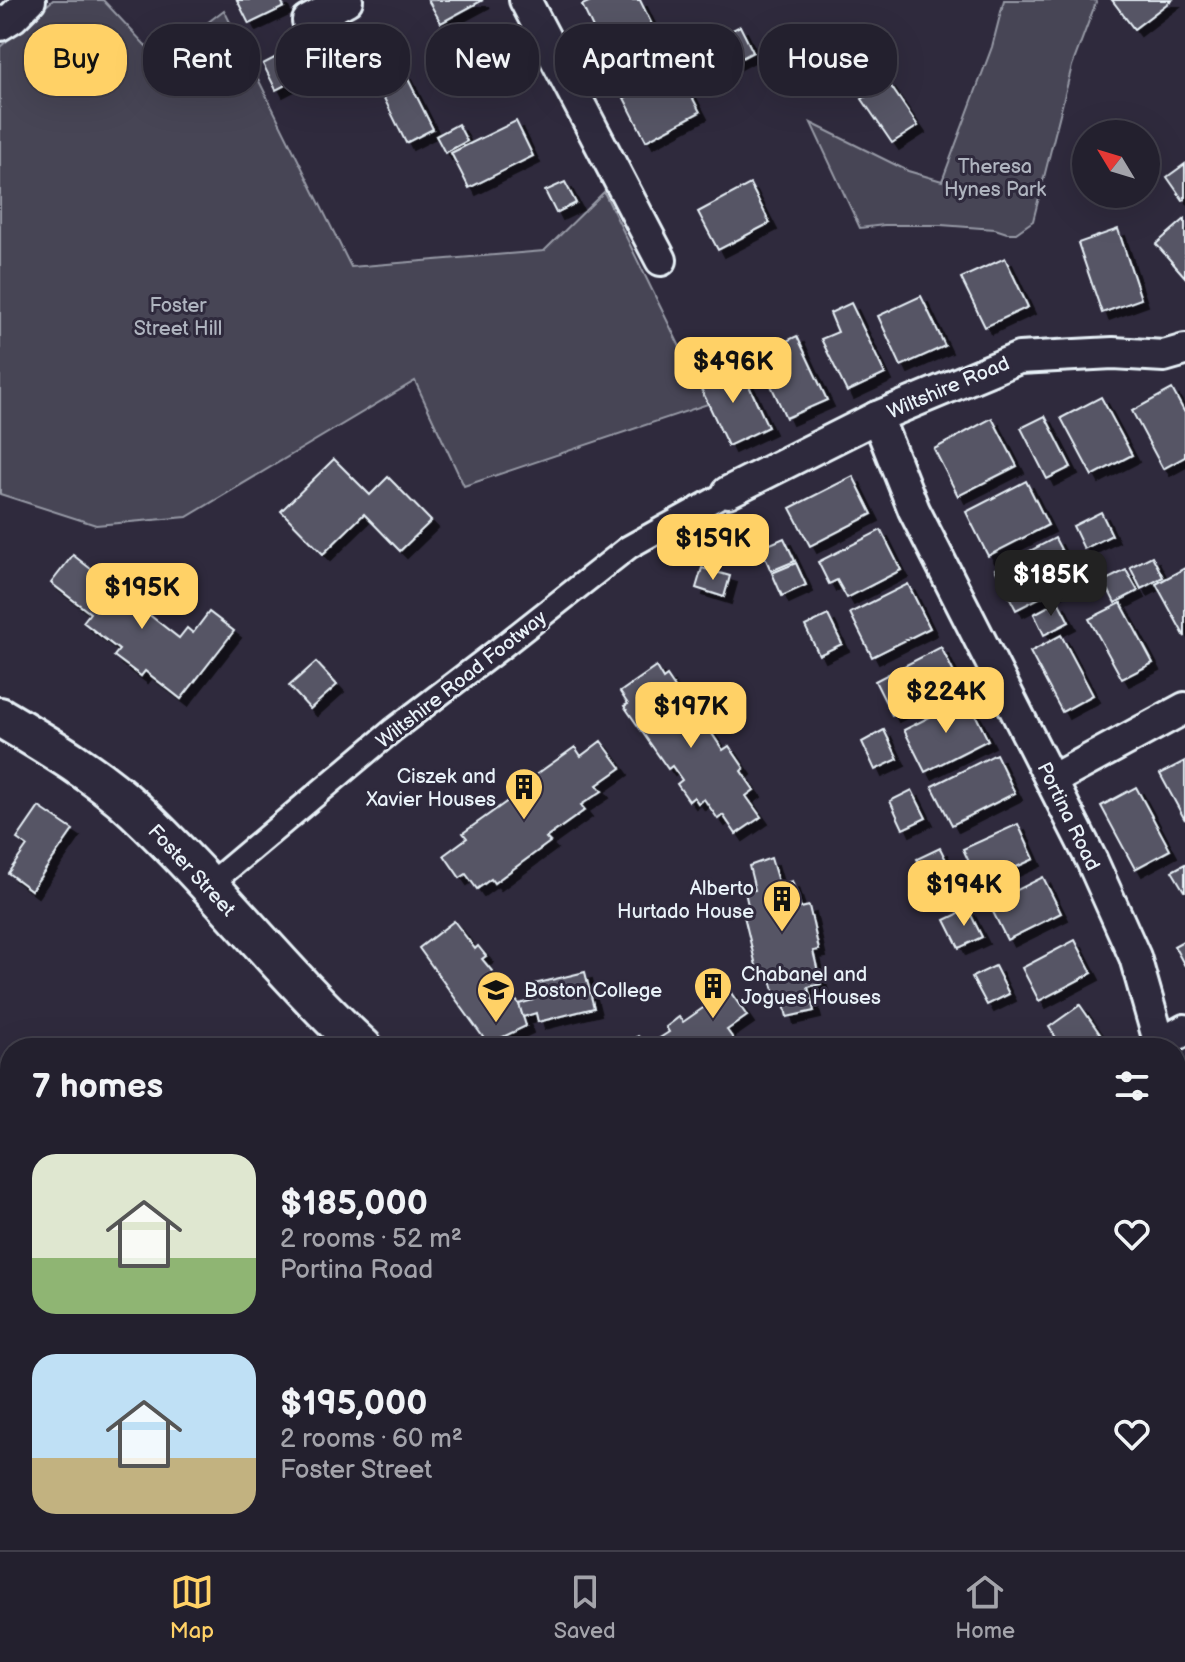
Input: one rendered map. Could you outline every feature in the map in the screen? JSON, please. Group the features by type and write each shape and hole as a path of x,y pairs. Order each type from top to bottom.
{"street":[{"path":"0,25 30,0"},
{"path":"308,21 347,0"},
{"path":"525,0 661,260"},
{"name":"Wiltshire Road","path":"728,492 877,417 1019,358 1113,353 1164,356 1185,350"},
{"name":"Portina Road","path":"877,417 914,510 1092,861 1168,1038"},
{"name":"Wiltshire Road Footway","path":"208,886 393,730 629,547 728,492"},
{"path":"1052,780 1185,708"},
{"name":"Foster Street","path":"0,717 83,768 134,809 352,1038"}],"green space":[{"name":"Foster Street Hill","path":"53,0 103,0 125,24 26,24"},
{"name":"Theresa Hynes Park","path":"1004,0 1096,2 1072,66 1033,221 1016,233 941,225 860,228 811,123 908,171 942,181 992,47"},
{"name":"Foster Street Hill","path":"224,10 231,24 206,24"},
{"name":"Foster Street Hill","path":"24,26 24,96 127,96 127,26 143,43 143,96 260,96 260,83 351,267 544,251 604,192 708,404 464,486 415,381 187,517 96,525 0,494 0,47"}],"building":[{"path":"237,0 281,0 284,7 249,24"},
{"path":"428,0 483,0 441,23"},
{"path":"593,0 640,0 652,24 591,24 582,5"},
{"path":"1112,0 1172,0 1134,29"},
{"path":"743,32 753,52 743,57"},
{"path":"276,57 276,90 263,64"},
{"path":"410,83 433,129 406,143 383,96 410,96"},
{"path":"897,95 918,126 892,143 862,99 867,96"},
{"path":"692,96 700,112 646,141 624,98"},
{"path":"516,121 533,156 469,188 451,153"},
{"path":"458,124 467,141 445,153 436,136"},
{"path":"1185,164 1185,199 1183,200 1167,177"},
{"path":"565,182 576,203 556,213 545,191"},
{"path":"750,184 770,223 718,250 698,212"},
{"path":"1185,219 1185,277 1156,244"},
{"path":"1118,229 1141,299 1102,313 1078,243"},
{"path":"1005,258 1028,307 985,327 961,278"},
{"path":"921,296 945,346 901,366 878,316"},
{"path":"851,303 885,374 847,392 821,339 838,332 830,313"},
{"path":"797,336 827,400 786,418 757,355"},
{"path":"739,364 768,427 728,446 698,382"},
{"path":"1172,389 1185,413 1185,457 1163,469 1132,411"},
{"path":"1101,397 1132,455 1092,476 1061,418"},
{"path":"1045,416 1071,467 1047,479 1021,428"},
{"path":"992,418 1017,466 958,496 934,449"},
{"path":"334,459 370,495 388,477 431,521 400,551 364,514 323,554 281,511"},
{"path":"853,476 872,514 810,546 790,508"},
{"path":"1026,481 1048,525 988,556 966,512"},
{"path":"1101,512 1112,535 1084,549 1073,526"},
{"path":"881,530 901,570 847,598 837,580 829,584 818,562"},
{"path":"784,538 795,561 771,571 761,548"},
{"path":"1055,538 1076,579 1016,610 995,569"},
{"path":"73,555 179,638 187,628 193,633 209,612 234,631 181,699 145,671 141,676 114,656 119,650 83,622 90,613 51,583"},
{"path":"1152,556 1163,577 1141,589 1130,567"},
{"path":"796,563 806,585 782,596 772,573"},
{"path":"702,568 730,576 724,597 696,588"},
{"path":"1185,568 1185,637 1156,584"},
{"path":"1126,570 1138,591 1115,603 1104,581"},
{"path":"908,584 930,628 872,657 850,613"},
{"path":"1058,601 1069,622 1044,635 1034,614"},
{"path":"1121,603 1153,663 1122,679 1089,619"},
{"path":"828,615 842,644 819,655 805,626"},
{"path":"1061,635 1093,695 1062,712 1030,652"},
{"path":"941,647 958,681 892,715 875,681"},
{"path":"316,662 337,685 310,709 289,686"},
{"path":"656,667 663,679 667,676 696,719 700,716 723,750 729,746 744,768 741,771 754,790 746,796 761,817 736,834 723,815 718,819 704,799 698,803 694,797 689,801 677,784 682,780 672,766 668,769 624,706 628,704 620,692"},
{"path":"967,698 988,740 925,772 904,730"},
{"path":"884,730 898,759 875,770 862,742"},
{"name":"Ciszek and Xavier Houses","path":"601,741 621,768 597,785 602,791 581,805 585,810 546,838 550,842 494,883 491,879 477,889 466,874 460,878 444,855 467,838 463,833 516,795 513,791 575,747 581,756"},
{"path":"996,754 1015,793 952,825 932,786"},
{"path":"1185,761 1185,820 1160,774"},
{"path":"1136,787 1170,850 1135,869 1101,806"},
{"path":"912,790 926,818 903,829 890,801"},
{"path":"39,807 73,830 31,890 8,873 27,846 17,839"},
{"path":"1018,824 1034,859 979,884 963,849"},
{"path":"940,848 954,876 931,887 917,859"},
{"name":"Alberto Hurtado House","path":"771,858 779,885 792,881 801,908 809,906 819,950 813,951 821,984 808,987 814,1011 787,1017 782,996 776,998 769,972 758,974 744,916 750,914 745,892 755,890 749,866"},
{"path":"1185,864 1185,891 1184,891 1172,871"},
{"path":"1043,877 1061,913 1007,940 989,904"},
{"path":"968,909 982,937 959,948 945,920"},
{"path":"454,921 475,949 478,946 486,956 482,959 519,1004 526,1026 501,1038 484,1038 419,948"},
{"path":"1075,940 1092,973 1039,1001 1022,968"},
{"path":"1185,940 1185,966 1174,946"},
{"path":"995,966 1009,994 987,1005 972,977"},
{"path":"585,972 594,1008 538,1022 536,1013 523,1017 519,1004 533,1000 530,985"},
{"name":"Chabanel and Jogues Houses","path":"729,990 747,1016 727,1030 733,1038 660,1038 669,1032 666,1027 679,1017 683,1022"},
{"path":"1080,1005 1102,1037 1056,1038 1049,1027"}],"place":[{"name":"Ciszek and Xavier Houses","path":"524,821"},
{"name":"Alberto Hurtado House","path":"782,933"},
{"name":"Chabanel and Jogues Houses","path":"713,1020"},
{"name":"Boston College","path":"496,1024"}]}
